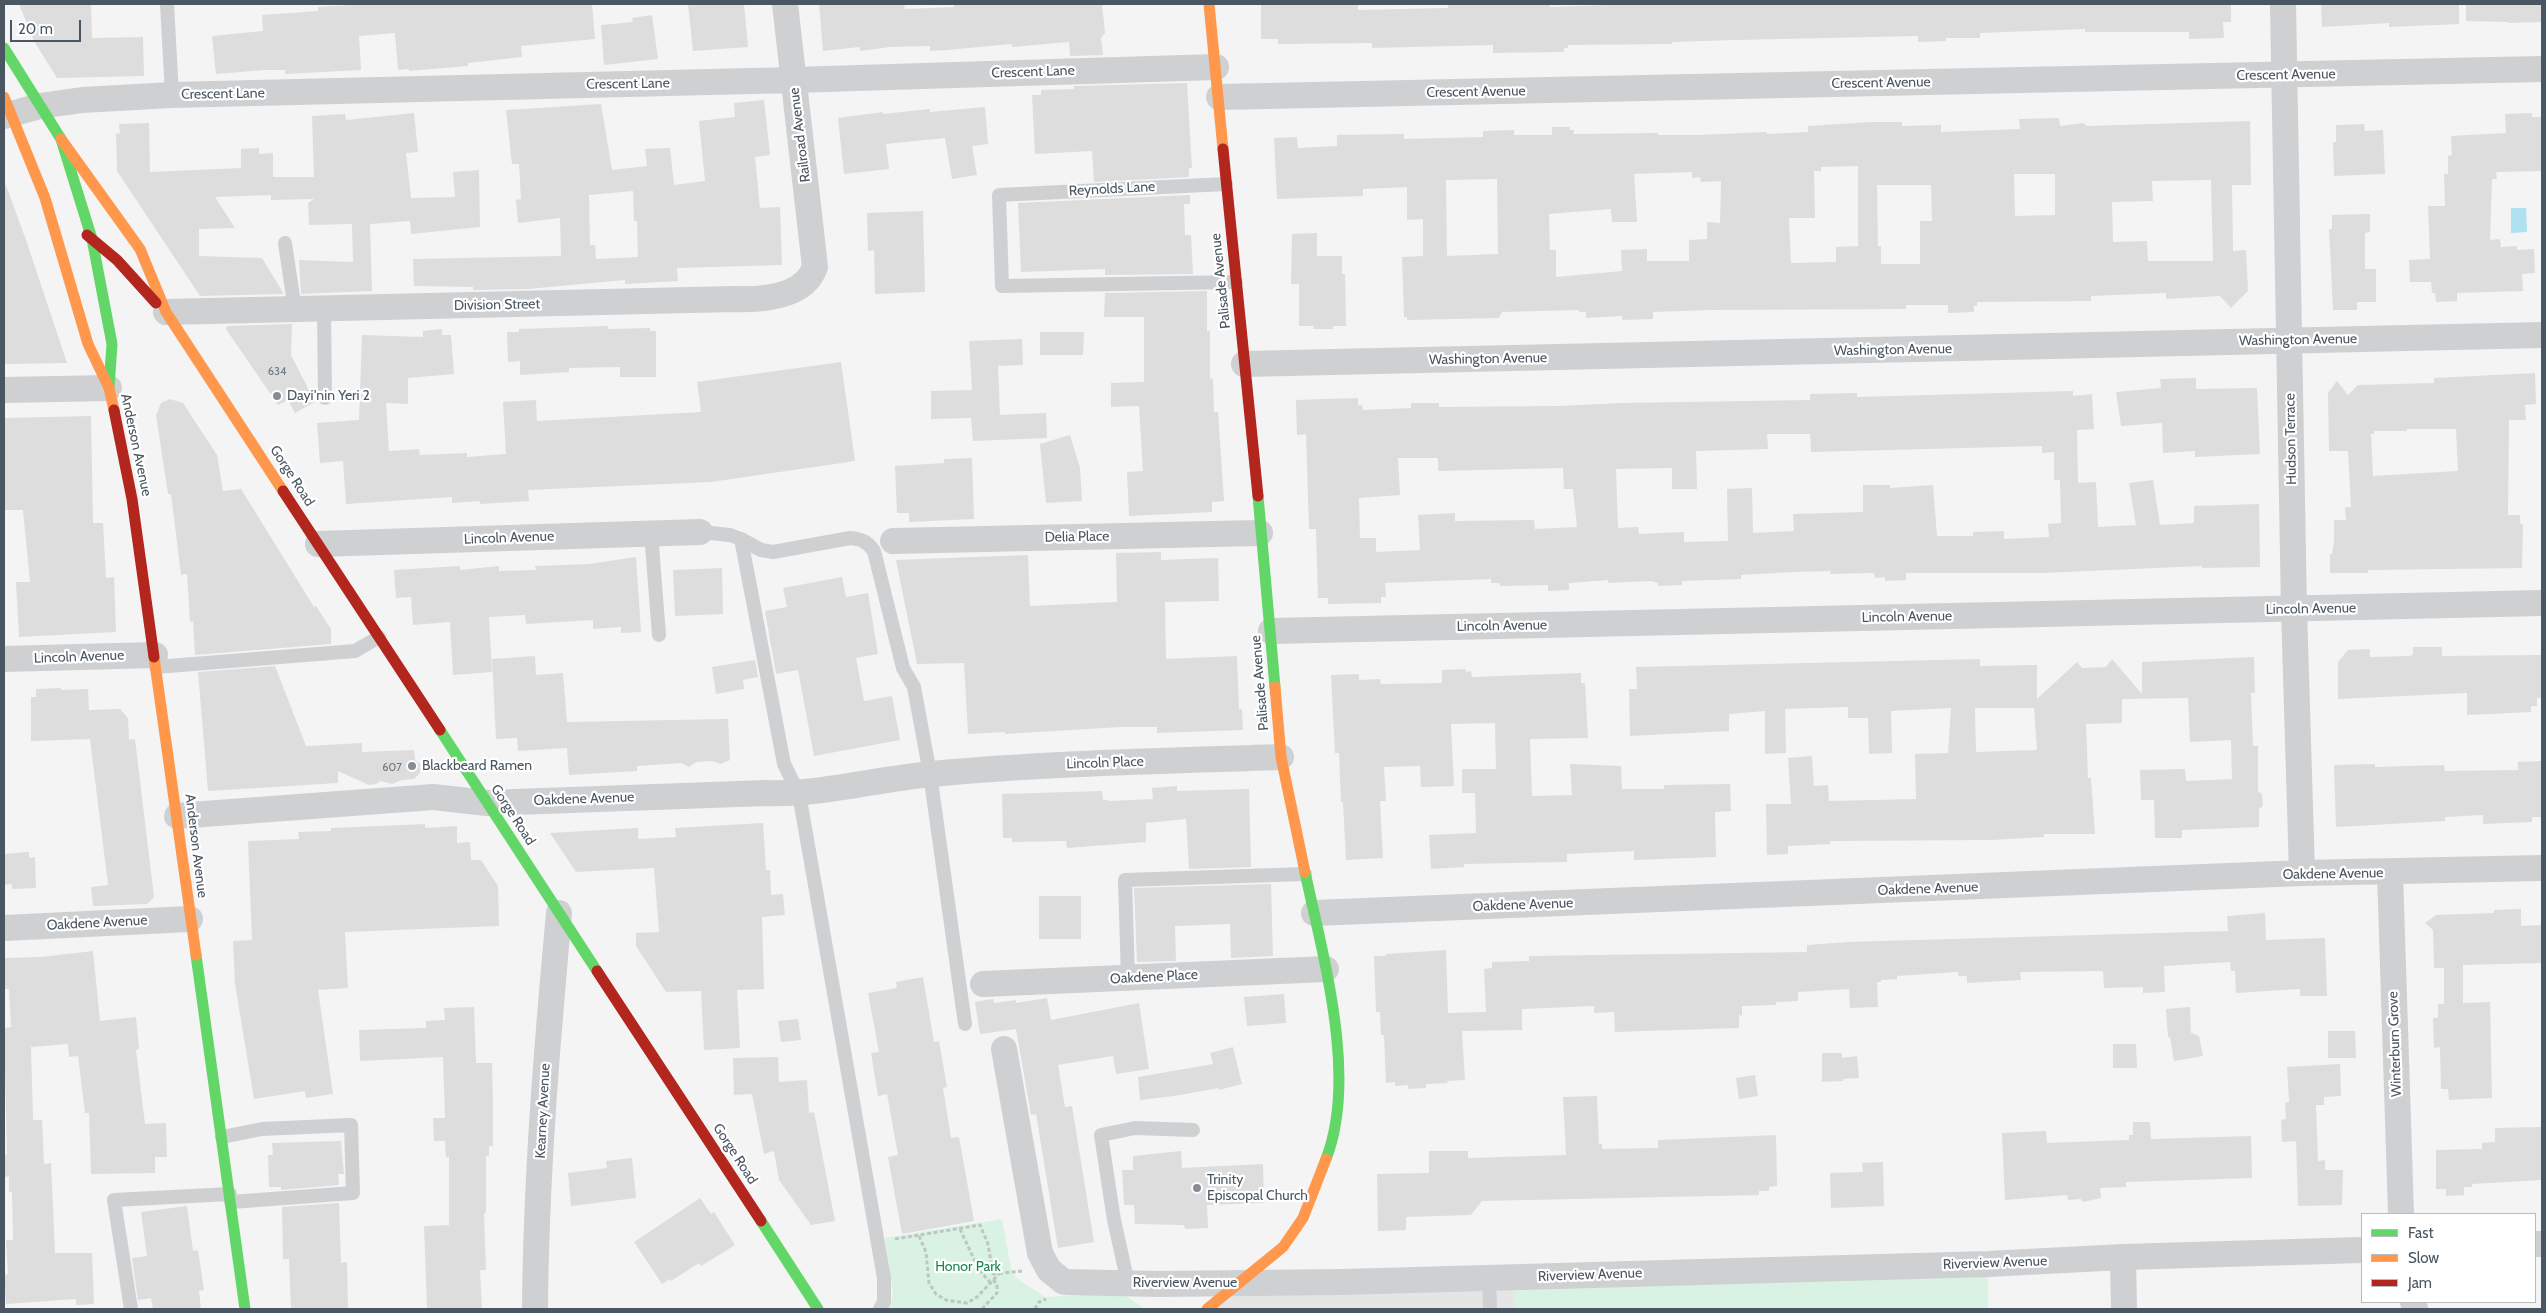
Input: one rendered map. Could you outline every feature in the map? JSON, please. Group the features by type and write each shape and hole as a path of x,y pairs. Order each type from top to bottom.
{"main road":[{"name":"Palisade Avenue","path":"1207,1309 1283,1247 1303,1218 1330,1149 1340,1105 1340,1062 1326,969 1304,874 1281,757 1271,631 1226,184 1220,97 1209,4"},
{"name":"Anderson Avenue","path":"4,48 61,139 92,239 112,344 108,388"},
{"name":"Anderson Avenue","path":"6,109 26,148 45,198 88,344 108,388 132,499 245,1309"},
{"name":"Gorge Road","path":"61,139 140,249 166,312 818,1309"},
{"name":"Gorge Road","path":"45,198 117,260 143,291 166,312"}],"street":[{"name":"Railroad Avenue","path":"785,4 815,267"},
{"name":"Hudson Terrace","path":"2283,4 2294,609 2302,873"},
{"name":"Crescent Lane","path":"6,109 82,100 172,95 793,80 1216,66"},
{"name":"Crescent Avenue","path":"1220,97 2542,69"},
{"name":"Division Street","path":"166,312 755,300 795,291 812,277 815,267"},
{"name":"Washington Avenue","path":"1244,364 2542,335"},
{"path":"4,390 108,388"},
{"name":"Lincoln Avenue","path":"318,544 700,532"},
{"name":"Delia Place","path":"893,542 1260,533"},
{"name":"Lincoln Avenue","path":"1271,631 2542,603"},
{"name":"Lincoln Avenue","path":"4,659 156,661"},
{"name":"Lincoln Place","path":"930,774 1026,766 1281,757"},
{"name":"Oakdene Avenue","path":"177,816 433,797 486,802 766,793 799,794 930,774"},
{"name":"Oakdene Avenue","path":"1314,913 2302,873 2390,873 2542,868"},
{"name":"Winterburn Grove","path":"2390,873 2401,1213"},
{"name":"Kearney Avenue","path":"535,1309 535,1252 544,1079 559,913"},
{"name":"Oakdene Avenue","path":"4,928 190,919"},
{"name":"Oakdene Place","path":"983,984 1326,969"},
{"path":"1004,1048 1040,1253 1047,1267"},
{"name":"Riverview Avenue","path":"1047,1267 1064,1282 1241,1282 1490,1278 1988,1264 2361,1250"},
{"path":"2123,1258 2124,1309"}],"lane":[{"path":"167,4 172,95"},
{"name":"Reynolds Lane","path":"1226,184 999,194 1002,286 1236,282"},
{"path":"285,243 295,310"},
{"path":"324,309 325,398"},
{"path":"700,532 730,535 762,550 773,552 850,538 860,539 869,544 874,551 903,668 914,687 930,774 966,1024"},
{"path":"651,533 659,634"},
{"path":"741,539 784,764 799,794 884,1278 884,1302 880,1309"},
{"path":"156,661 355,650 379,637"},
{"path":"1128,978 1126,880 1304,874"},
{"path":"131,1309 114,1200 353,1193 351,1125 262,1129 222,1137"},
{"path":"1128,1283 1114,1220 1101,1135 1135,1128 1193,1130"},
{"path":"1490,1278 1490,1309"}],"path":[{"path":"890,1240 980,1225 988,1244 993,1274 1047,1267"},
{"path":"960,1228 979,1270 997,1285 997,1292 982,1309"},
{"path":"919,1236 926,1252 929,1283 940,1297 964,1304 977,1297 991,1280 999,1274"}],"shaded area":[{"path":"1513,1277 1514,1309 1207,1309 1241,1282"}],"green space":[{"name":"Honor Park","path":"1002,1219 1011,1268 1016,1278 1045,1297 1121,1293 1145,1309 890,1309 893,1293 885,1238"},
{"path":"1988,1264 1988,1309 1514,1309 1513,1277"}],"water":[{"path":"2511,208 2526,208 2527,232 2511,233"}],"building":[{"path":"19,4 91,4 92,38 143,37 144,76 57,78 34,41"},
{"path":"365,4 592,4 595,39 521,46 522,57 468,63 468,66 409,71 409,69 398,70 395,33 359,36 361,70 285,74 285,70 265,70 216,74 212,36 263,31 262,15 318,11 318,7"},
{"path":"688,4 744,4 748,47 693,51"},
{"path":"819,4 904,4 905,9 954,7 954,4 1102,4 1105,33 1101,38 1103,55 1070,56 1069,42 1012,47 1012,44 930,51 930,46 890,47 860,51 860,47 823,51"},
{"path":"1261,4 1358,4 1358,10 1448,8 1448,4 1550,4 1550,7 1637,4 2231,4 2231,22 2223,22 2224,38 2189,39 2189,32 2085,32 2085,29 1980,33 1980,38 1946,38 1946,41 1918,42 1918,36 1735,40 1672,42 1672,44 1568,45 1568,48 1564,48 1564,52 1493,53 1493,45 1372,48 1372,43 1278,44 1278,39 1261,39"},
{"path":"2321,4 2459,4 2459,24 2389,27 2389,23 2322,27"},
{"path":"2466,4 2542,4 2542,22 2466,21"},
{"path":"652,15 658,59 604,65 601,25 633,22 632,18"},
{"path":"1187,83 1192,168 1189,168 1189,177 1094,182 1092,151 1035,154 1032,95 1041,95 1041,90 1074,89 1074,86"},
{"path":"764,100 770,155 755,157 760,208 780,207 782,265 677,268 678,281 625,284 625,280 528,289 473,290 473,287 414,286 413,259 561,256 560,218 518,223 516,200 521,199 519,164 512,164 506,110 601,104 612,170 647,166 645,149 670,148 674,185 705,181 699,121 735,117 734,103","holes":["633,191 634,221 637,221 638,257 596,259 595,245 590,245 589,195"]},
{"path":"985,107 988,144 972,146 977,175 952,179 945,138 886,144 889,169 844,174 838,118 883,112 883,114 930,109 930,112"},
{"path":"414,113 418,152 406,153 411,198 455,197 453,172 479,170 480,227 411,234 410,221 370,224 372,291 301,294 299,260 353,262 352,224 309,225 308,203 314,199 271,200 271,195 215,197 235,228 199,229 199,256 262,258 284,294 200,296 117,171 116,133 120,134 119,124 149,123 150,172 241,168 241,149 259,148 259,154 273,153 273,177 314,177 312,116 345,114 346,120"},
{"path":"2532,113 2532,117 2542,117 2542,171 2496,172 2497,179 2492,179 2490,240 2500,239 2501,247 2517,246 2517,250 2534,249 2535,273 2522,274 2523,291 2457,293 2457,301 2436,302 2435,293 2432,293 2431,282 2410,282 2409,260 2430,259 2428,206 2445,206 2444,174 2448,174 2448,156 2452,155 2451,136 2506,133 2505,114"},
{"path":"2059,118 2060,126 2083,123 2087,126 2250,121 2251,185 2232,185 2233,251 2246,250 2248,291 2231,308 2220,296 2166,299 2166,293 2091,296 2091,301 1977,302 1977,306 1974,306 1974,312 1948,313 1948,305 1906,305 1906,309 1653,312 1653,319 1622,320 1622,316 1586,318 1586,312 1579,312 1579,310 1502,312 1499,318 1407,320 1407,317 1404,317 1402,257 1423,256 1423,219 1407,220 1407,187 1363,189 1363,196 1277,199 1274,138 1297,137 1298,148 1337,146 1337,135 1404,134 1404,139 1483,137 1483,131 1514,130 1514,135 1552,135 1552,127 1570,127 1570,130 1574,130 1574,134 1658,133 1658,135 1698,135 1767,132 1767,134 1808,132 1808,126 1872,122 1902,122 1902,126 1941,125 1941,132 2020,129 2019,119","holes":["1858,166 1858,246 1836,247 1836,262 1791,263 1789,218 1815,218 1814,171 1821,171 1821,167","1692,172 1692,178 1700,177 1701,182 1721,181 1720,223 1707,222 1707,239 1689,240 1689,261 1647,261 1647,249 1621,250 1622,271 1556,277 1556,250 1550,250 1549,214 1611,209 1612,222 1637,222 1634,174","2014,174 2055,174 2055,215 2015,216","1497,179 1498,254 1447,256 1446,180","2211,180 2213,261 2148,261 2147,241 2113,242 2112,202 2153,201 2152,181","1877,185 1931,185 1932,221 1920,221 1920,264 1881,264 1881,246 1878,246"]},
{"path":"2364,124 2365,131 2383,130 2385,174 2334,176 2333,142 2336,142 2336,125"},
{"path":"4,185 6,185 26,240 67,363 5,364"},
{"path":"1190,195 1190,204 1184,204 1185,235 1191,235 1193,274 1105,275 1105,269 1021,272 1018,203"},
{"path":"923,211 925,292 875,294 874,250 868,251 867,213"},
{"path":"2370,214 2370,232 2365,233 2365,269 2376,269 2376,302 2357,302 2357,310 2333,310 2329,229 2332,229 2332,215"},
{"path":"1317,233 1317,256 1342,256 1342,274 1345,274 1346,326 1333,326 1333,329 1313,329 1314,326 1299,326 1299,284 1291,284 1292,234"},
{"path":"1207,291 1207,331 1210,331 1210,379 1213,378 1214,412 1218,412 1224,501 1212,502 1212,512 1129,516 1127,472 1143,471 1139,406 1111,407 1111,383 1144,382 1144,317 1104,317 1105,293"},
{"path":"292,324 291,355 315,402 295,413 288,400 278,405 226,329 227,326"},
{"path":"608,326 608,329 650,328 650,331 656,331 656,377 620,377 620,367 569,368 569,372 520,375 520,361 508,362 507,332 519,332 519,329"},
{"path":"442,329 442,335 451,335 454,374 408,378 408,404 386,403 389,451 419,449 420,455 467,453 467,457 506,454 503,402 536,400 537,421 701,412 697,382 841,362 855,461 711,482 528,490 529,501 480,504 480,501 452,503 452,497 346,504 343,461 320,463 317,423 359,420 362,335 423,337 423,331"},
{"path":"1040,332 1084,332 1083,355 1040,355"},
{"path":"1022,339 1023,365 998,366 1000,415 1046,413 1047,438 973,441 971,418 931,419 931,391 972,390 969,341"},
{"path":"2535,373 2536,404 2525,405 2526,420 2509,420 2508,515 2520,515 2520,523 2523,525 2522,568 2368,570 2368,573 2330,573 2330,554 2332,554 2334,541 2334,520 2346,520 2345,507 2351,507 2348,451 2329,451 2328,393 2337,381 2348,395 2358,385 2434,383 2434,378","holes":["2456,429 2458,471 2373,476 2371,434 2374,434 2374,431"]},
{"path":"2196,378 2196,389 2257,388 2260,454 2195,457 2195,451 2163,453 2162,423 2121,426 2116,392 2161,388 2160,379"},
{"path":"2073,391 2073,396 2092,394 2094,429 2077,430 2078,483 2096,482 2098,527 2136,525 2129,483 2153,480 2160,525 2194,523 2194,506 2259,504 2260,567 2202,568 2202,566 2042,573 1906,573 1906,580 1885,581 1885,577 1875,578 1874,573 1830,574 1831,571 1793,572 1741,575 1741,579 1682,581 1682,585 1658,586 1658,583 1651,581 1608,583 1608,580 1569,583 1569,590 1548,591 1548,585 1500,586 1499,583 1491,583 1491,579 1385,583 1386,597 1381,597 1381,603 1328,604 1328,598 1318,598 1316,529 1309,529 1306,434 1297,435 1296,400 1358,398 1358,405 1362,405 1363,410 1411,408 1411,403 1439,403 1439,407 1559,406 1810,400 1810,394 1857,393 1857,397","holes":["1767,434 1810,434 1811,452 2042,446 2042,453 2054,452 2054,480 2060,480 2061,523 2048,524 2049,537 2004,539 2004,531 1973,532 1973,536 1937,536 1933,485 1890,488 1890,485 1863,485 1863,512 1793,514 1794,531 1753,533 1752,488 1727,489 1728,541 1684,542 1684,532 1639,534 1638,527 1618,528 1616,469 1672,468 1672,489 1697,489 1696,451 1768,449","1398,458 1438,458 1438,471 1563,468 1564,489 1573,489 1577,527 1535,529 1534,520 1455,521 1455,513 1418,515 1420,550 1376,552 1376,538 1360,538 1359,498 1400,495"]},
{"path":"170,399 183,403 217,455 223,491 241,489 314,607 316,606 331,629 331,644 195,655 193,621 190,622 187,574 181,575 171,494 168,494 156,415 161,403"},
{"path":"91,416 93,523 103,523 106,578 114,577 116,632 19,637 16,582 30,582 23,510 4,510 4,418"},
{"path":"1070,435 1080,468 1082,501 1046,503 1040,444"},
{"path":"972,458 974,519 909,522 909,513 897,513 895,466 944,463 944,459"},
{"path":"1161,552 1161,560 1218,558 1219,601 1165,602 1166,659 1237,656 1239,709 1242,709 1243,730 1157,733 1157,727 1121,727 1005,734 1005,732 968,734 964,663 917,664 896,560 1028,555 1030,606 1117,602 1116,553"},
{"path":"636,557 641,632 621,633 621,627 593,629 593,620 526,624 525,615 489,617 492,672 453,675 450,622 413,625 411,597 396,598 394,570 460,566 460,570 499,566 499,571 536,570 535,566 589,564"},
{"path":"722,568 723,614 675,616 673,570"},
{"path":"842,577 846,597 868,593 878,654 856,658 864,701 892,696 900,740 814,756 798,670 776,674 765,611 787,607 783,588"},
{"path":"2413,647 2442,647 2442,656 2542,655 2542,698 2537,698 2537,706 2531,706 2531,712 2467,715 2467,693 2338,699 2338,662 2348,650 2370,649 2370,657 2409,656 2413,655"},
{"path":"535,656 536,675 563,673 567,722 728,719 730,760 721,764 712,761 696,762 689,767 681,763 637,766 637,771 569,775 567,748 518,751 517,738 496,739 492,659"},
{"path":"2254,657 2255,693 2251,693 2253,746 2258,746 2258,791 2262,794 2263,806 2259,809 2259,827 2182,830 2182,838 2155,838 2154,800 2141,800 2140,770 2185,769 2186,781 2232,779 2231,740 2190,742 2188,698 2122,699 2122,723 2086,724 2088,778 2091,778 2095,834 2044,834 2044,837 1991,840 1830,841 1830,844 1788,846 1788,854 1767,855 1766,804 1791,804 1788,758 1812,756 1814,786 1828,785 1829,801 1916,799 1915,754 1948,753 1951,708 1891,711 1892,753 1869,754 1868,718 1848,718 1848,707 1785,709 1786,753 1765,754 1765,711 1729,714 1729,731 1630,736 1629,689 1637,689 1636,667 1980,659 1980,666 2037,665 2037,699 2077,662 2082,668 2106,667 2112,659 2142,694 2142,662","holes":["1975,708 2034,708 2037,750 1976,752"]},
{"path":"755,660 758,677 743,680 744,689 716,694 712,667"},
{"path":"275,666 306,746 362,743 362,752 414,750 415,760 420,764 420,773 414,779 402,780 392,784 380,781 369,785 338,771 338,783 208,791 198,672"},
{"path":"1465,669 1466,672 1471,671 1472,677 1581,673 1581,683 1585,683 1588,738 1530,739 1532,796 1572,795 1570,764 1621,766 1622,789 1664,789 1664,785 1730,784 1731,811 1715,812 1716,857 1634,860 1634,851 1567,854 1567,862 1464,864 1464,867 1431,869 1429,835 1476,833 1475,793 1462,793 1462,769 1496,769 1495,723 1451,724 1454,786 1421,787 1420,766 1384,767 1386,801 1380,801 1383,858 1346,860 1339,753 1335,753 1331,675 1359,674 1359,680 1380,679 1381,684 1442,683 1442,670"},
{"path":"61,688 61,690 88,689 89,710 120,709 128,718 129,740 135,739 154,897 147,904 93,906 91,887 108,885 90,739 31,741 31,697 36,697 36,689"},
{"path":"2542,761 2542,817 2532,817 2532,822 2483,824 2483,815 2445,817 2445,821 2336,827 2334,765 2375,764 2375,767 2444,765 2445,771 2518,770 2518,762"},
{"path":"1177,786 1177,791 1249,789 1251,867 1189,869 1186,819 1146,823 1146,842 1067,848 1066,841 1012,842 1012,838 1003,838 1002,794 1102,791 1103,800 1108,801 1153,799 1152,788"},
{"path":"763,823 766,870 770,870 771,895 783,894 785,915 762,917 764,989 737,990 740,1048 704,1050 701,991 666,992 636,946 636,933 659,932 654,868 576,872 550,833 638,828 638,839 676,837 675,828"},
{"path":"425,824 425,828 457,826 457,843 470,842 471,860 481,860 498,886 499,926 345,932 348,988 318,990 333,1094 306,1098 305,1091 254,1099 235,984 233,941 252,940 248,841 299,839 298,832 331,831 331,828"},
{"path":"29,852 29,858 35,857 36,888 12,889 12,884 4,885 4,854"},
{"path":"1271,884 1273,956 1231,958 1230,924 1175,926 1176,961 1137,962 1134,888"},
{"path":"1039,896 1081,896 1081,939 1039,939"},
{"path":"2521,909 2521,926 2542,925 2542,963 2463,965 2463,1003 2490,1002 2492,1098 2449,1100 2448,1089 2441,1089 2440,1047 2434,1048 2433,1018 2438,1018 2438,1004 2444,1004 2444,968 2434,968 2433,930 2425,923 2436,915 2494,913 2494,910"},
{"path":"2265,913 2266,940 2325,938 2327,996 2300,996 2300,989 2236,993 2235,971 2231,971 2230,962 2164,966 2165,992 2143,993 2143,987 2104,988 2103,971 2020,972 2021,980 1967,983 1967,976 1958,976 1958,972 1897,976 1897,979 1877,982 1878,1007 1850,1008 1849,989 1798,992 1798,1001 1776,1002 1776,1005 1742,1006 1742,1016 1739,1015 1739,1028 1615,1032 1614,1012 1594,1013 1594,1006 1522,1009 1522,1030 1462,1031 1465,1080 1426,1084 1426,1088 1408,1089 1408,1085 1395,1086 1395,1082 1386,1083 1384,1035 1381,1035 1380,1012 1376,1012 1374,956 1446,950 1448,1013 1486,1012 1484,969 1492,968 1492,962 1529,961 1529,956 1807,952 1807,945 1848,942 2228,931 2227,916"},
{"path":"93,951 100,1021 136,1017 139,1049 136,1050 145,1124 166,1123 167,1157 155,1157 155,1173 91,1174 89,1113 85,1113 78,1056 69,1057 68,1044 31,1047 33,1120 42,1120 44,1164 51,1163 55,1253 92,1253 94,1304 76,1305 76,1299 6,1304 4,1275 8,1274 6,1240 13,1240 12,1192 9,1192 9,1176 5,1177 4,1160 4,1155 7,1155 4,1028 11,1027 9,989 4,989 4,958 41,957"},
{"path":"923,977 934,1042 939,1041 947,1087 943,1088 951,1138 959,1137 974,1221 902,1234 888,1157 898,1155 887,1094 878,1096 871,1053 879,1052 868,993 897,988 896,982"},
{"path":"1284,994 1286,1023 1247,1026 1244,997"},
{"path":"1047,998 1051,1020 1139,1003 1149,1069 1116,1074 1113,1056 1058,1065 1065,1107 1072,1106 1094,1242 1058,1248 1036,1114 1031,1115 1016,1029 980,1034 975,1002 993,999 994,1003 1016,1000 1016,1003"},
{"path":"474,1007 476,1063 492,1063 493,1146 489,1146 489,1156 486,1156 486,1213 484,1213 486,1270 480,1270 482,1309 427,1309 424,1226 449,1225 449,1157 446,1157 445,1141 434,1141 433,1118 445,1118 443,1057 360,1061 359,1030 426,1028 426,1021 445,1020 444,1008"},
{"path":"2190,1007 2191,1033 2199,1036 2203,1056 2174,1061 2170,1037 2168,1037 2166,1009"},
{"path":"798,1019 801,1040 781,1042 778,1021"},
{"path":"2328,1031 2355,1031 2356,1058 2328,1058"},
{"path":"2113,1044 2136,1044 2137,1068 2113,1068"},
{"path":"1233,1047 1242,1084 1219,1090 1219,1088 1140,1100 1138,1077 1213,1064 1210,1053"},
{"path":"1822,1053 1842,1053 1842,1058 1857,1056 1859,1078 1822,1082"},
{"path":"778,1057 779,1082 807,1080 809,1113 814,1112 835,1221 811,1225 779,1180 774,1151 764,1154 752,1094 734,1095 733,1058"},
{"path":"2340,1064 2341,1096 2324,1097 2324,1105 2316,1105 2318,1161 2325,1160 2325,1170 2343,1170 2342,1205 2298,1206 2296,1141 2282,1142 2281,1120 2286,1119 2285,1103 2289,1102 2287,1067"},
{"path":"1755,1075 1758,1096 1739,1099 1736,1078"},
{"path":"1597,1096 1599,1144 1602,1144 1602,1149 1658,1148 1658,1140 1776,1135 1777,1186 1769,1187 1769,1191 1759,1191 1759,1195 1482,1201 1471,1215 1406,1217 1406,1230 1378,1231 1377,1174 1429,1173 1429,1151 1468,1151 1468,1158 1566,1155 1563,1097"},
{"path":"2133,1122 2150,1122 2151,1139 2251,1136 2252,1178 2126,1182 2126,1187 2100,1188 2101,1198 2083,1202 2081,1199 2068,1200 2067,1195 2005,1200 2002,1133 2046,1131 2047,1143 2129,1140 2129,1135 2133,1135"},
{"path":"2542,1127 2542,1180 2472,1184 2472,1187 2464,1187 2464,1195 2446,1196 2446,1189 2436,1189 2436,1150 2482,1149 2482,1143 2495,1142 2495,1128"},
{"path":"341,1141 344,1174 338,1174 339,1185 281,1190 281,1187 269,1187 268,1155 273,1155 272,1143"},
{"name":"Trinity Episcopal Church","path":"1181,1151 1182,1168 1263,1164 1264,1203 1207,1205 1208,1228 1185,1229 1184,1225 1135,1224 1134,1205 1124,1205 1122,1170 1133,1170 1133,1156"},
{"path":"632,1158 636,1198 571,1206 568,1173 607,1168 606,1161"},
{"path":"1883,1162 1884,1206 1831,1208 1830,1173 1863,1172 1862,1163"},
{"path":"700,1198 711,1214 714,1212 735,1245 701,1266 699,1263 671,1281 670,1279 662,1284 634,1242"},
{"path":"339,1203 341,1263 347,1262 348,1309 291,1309 289,1259 283,1259 282,1207"},
{"path":"187,1206 193,1251 198,1250 204,1290 199,1291 201,1309 153,1309 151,1298 138,1300 132,1258 147,1256 141,1212"}],"traffic: fast":[{"path":"4,48 61,139 92,239 112,344 109,387"},
{"path":"1258,496 1275,687"},
{"path":"440,730 597,971"},
{"path":"1305,872 1328,979 1338,1055 1339,1092 1335,1127 1326,1159"},
{"path":"196,955 245,1309"},
{"path":"761,1221 818,1309"}],"traffic: slow":[{"path":"1209,4 1223,149"},
{"path":"4,97 45,198 88,344 109,388 114,410"},
{"path":"61,139 140,249 166,312 283,491"},
{"path":"154,657 196,955"},
{"path":"1275,687 1281,757 1305,872"},
{"path":"1207,1309 1283,1247 1303,1218 1326,1159"}],"traffic: jam":[{"path":"1223,149 1258,496"},
{"path":"87,235 117,260 156,303"},
{"path":"114,410 132,499 154,657"},
{"path":"283,491 440,730"},
{"path":"597,971 761,1221"}],"place":[{"name":"Dayi'nin Yeri 2","path":"277,396"},
{"name":"Blackbeard Ramen","path":"412,766"},
{"name":"Trinity Episcopal Church","path":"1197,1188"}]}
